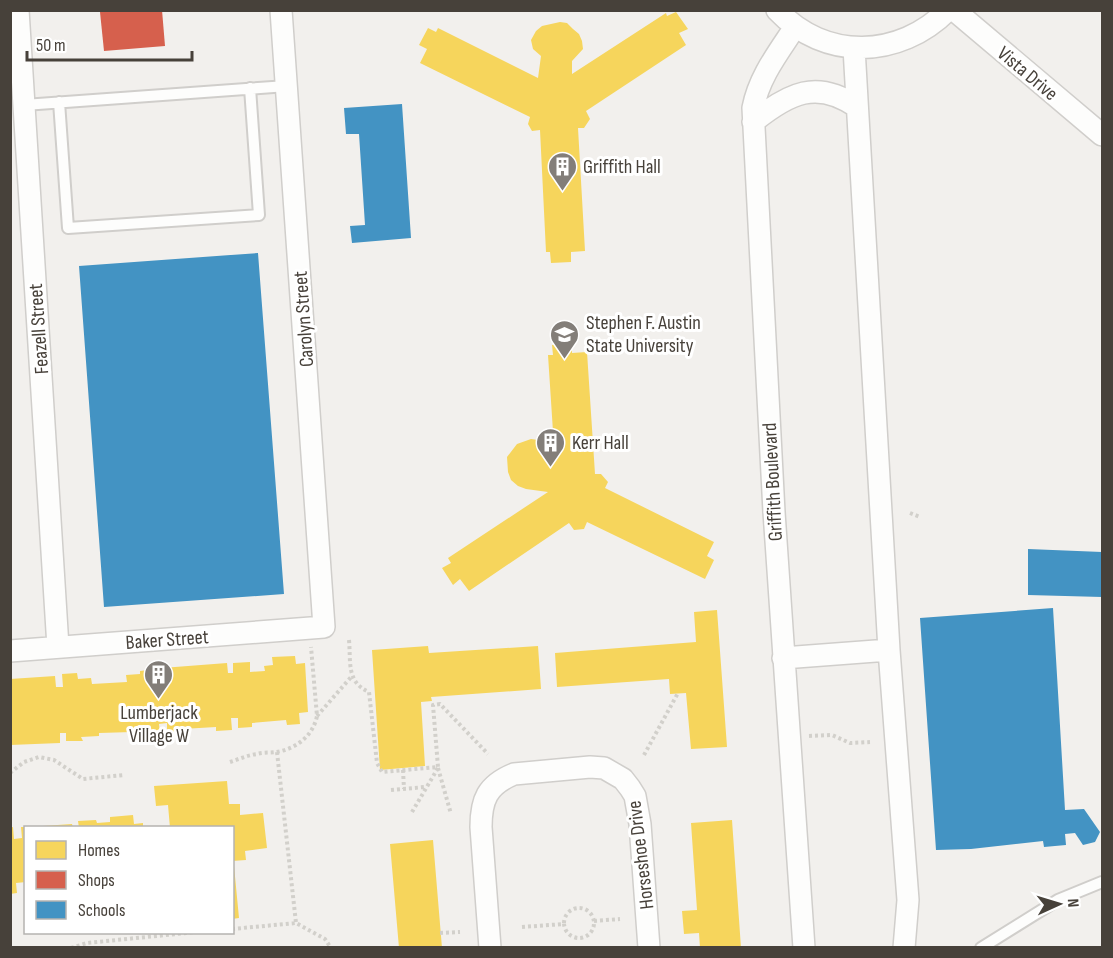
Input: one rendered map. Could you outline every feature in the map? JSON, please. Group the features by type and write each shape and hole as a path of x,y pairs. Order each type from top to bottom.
{"street":[{"name":"Feazell Street","path":"18,10 58,647"},
{"name":"Carolyn Street","path":"281,10 317,628"},
{"path":"777,10 795,27 810,36 827,43 854,48 899,41 936,22 948,10"},
{"name":"Vista Drive","path":"954,10 1102,135"},
{"name":"Griffith Boulevard","path":"795,27 758,86 753,108 753,122 772,484 804,948"},
{"path":"854,48 889,650 908,900 908,914 903,933 904,948"},
{"path":"753,122 772,106 810,92 834,94 857,107"},
{"name":"Baker Street","path":"10,651 317,628"},
{"path":"783,658 889,650"},
{"name":"Horseshoe Drive","path":"490,948 481,827 481,808 486,797 493,786 513,774 590,767 604,768 615,773 623,779 635,796 640,824 649,948"}],"lane":[{"path":"24,105 286,86"},
{"path":"59,102 68,228 248,216 259,215 250,87"},
{"path":"981,948 1058,900 1102,882"}],"path":[{"path":"910,513 920,517"},
{"path":"230,762 256,754 277,752 297,745 307,738 317,716 317,628"},
{"path":"349,640 352,676 359,687 369,692 378,769 382,772 438,767"},
{"path":"317,716 352,676"},
{"path":"644,755 678,693"},
{"path":"451,814 438,767 433,705 440,704 488,754"},
{"path":"803,736 832,735 850,743 870,742"},
{"path":"277,752 296,923"},
{"path":"10,772 24,762 39,757 54,760 83,779 124,775"},
{"path":"412,812 438,767"},
{"path":"403,770 404,789"},
{"path":"391,790 426,787"},
{"path":"578,908 588,911 594,921 592,932 583,938 569,934 564,924 570,912 578,908"},
{"path":"594,921 620,919"},
{"path":"234,929 296,923 325,939 331,948"},
{"path":"522,927 564,924"},
{"path":"440,933 460,932"},
{"path":"71,948 87,943 185,934"}],"building: Homes":[{"name":"Griffith Hall","path":"676,12 688,29 679,33 686,45 586,111 590,119 584,128 578,128 585,251 571,252 571,262 551,263 550,252 546,252 540,130 532,131 528,124 530,117 420,63 427,49 419,45 428,28 436,32 438,28 538,78 541,56 533,49 531,40 542,26 560,22 567,23 579,34 583,49 572,61 572,74 666,13 667,16"},
{"name":"Kerr Hall","path":"572,343 572,353 587,352 595,474 601,474 608,482 605,488 714,542 707,556 714,560 705,579 587,522 584,529 574,530 569,523 469,591 460,579 453,585 442,568 451,563 448,558 548,492 518,486 511,480 507,457 517,444 531,439 545,441 554,447 548,355 553,355 552,345"},
{"path":"717,610 727,747 691,749 686,693 670,694 669,679 557,687 555,653 696,642 694,612"},
{"path":"428,646 429,653 538,646 541,689 431,697 432,701 421,702 425,766 380,770 372,650"},
{"name":"Lumberjack Village W","path":"295,656 296,664 305,663 308,712 299,713 300,724 287,725 286,720 252,723 252,727 238,728 238,718 231,718 232,730 216,731 216,727 182,729 182,732 167,734 167,723 159,724 160,733 131,735 132,732 99,733 99,736 81,737 83,741 66,741 66,733 60,733 60,743 10,745 10,679 55,676 56,687 63,687 62,674 77,673 78,679 91,678 92,684 127,682 126,675 156,669 157,679 163,679 162,668 227,663 228,673 233,673 233,663 250,662 250,672 265,671 264,666 273,665 272,657"},
{"path":"227,781 229,804 240,804 240,815 263,813 267,848 245,851 246,860 234,861 234,826 170,826 168,805 156,806 154,786"},
{"path":"133,815 134,824 143,823 143,826 79,826 78,821 110,822 110,817"},
{"path":"732,820 741,948 700,948 699,933 684,934 682,911 697,910 691,823"},
{"path":"72,824 72,826 43,826"},
{"path":"13,827 14,839 22,838 21,827 24,827 24,882 16,883 17,893 10,894 10,828"},
{"path":"433,840 442,948 399,948 390,844"},
{"path":"234,866 239,918 234,919"}],"building: Shops":[{"path":"162,10 165,46 104,51 100,12"}],"building: Schools":[{"path":"402,104 411,238 352,243 350,226 365,225 359,134 346,134 344,108"},
{"path":"258,253 284,594 104,607 79,266"},
{"path":"1028,549 1102,552 1102,597 1028,595"},
{"path":"1053,608 1065,810 1084,809 1100,832 1095,842 1083,845 1075,833 1065,834 1066,845 1044,847 1043,841 971,849 936,850 920,618"}],"place":[{"name":"Griffith Hall","path":"562,192"},
{"name":"Stephen F. Austin State University","path":"565,360"},
{"name":"Kerr Hall","path":"551,468"},
{"name":"Lumberjack Village W","path":"159,700"}]}
